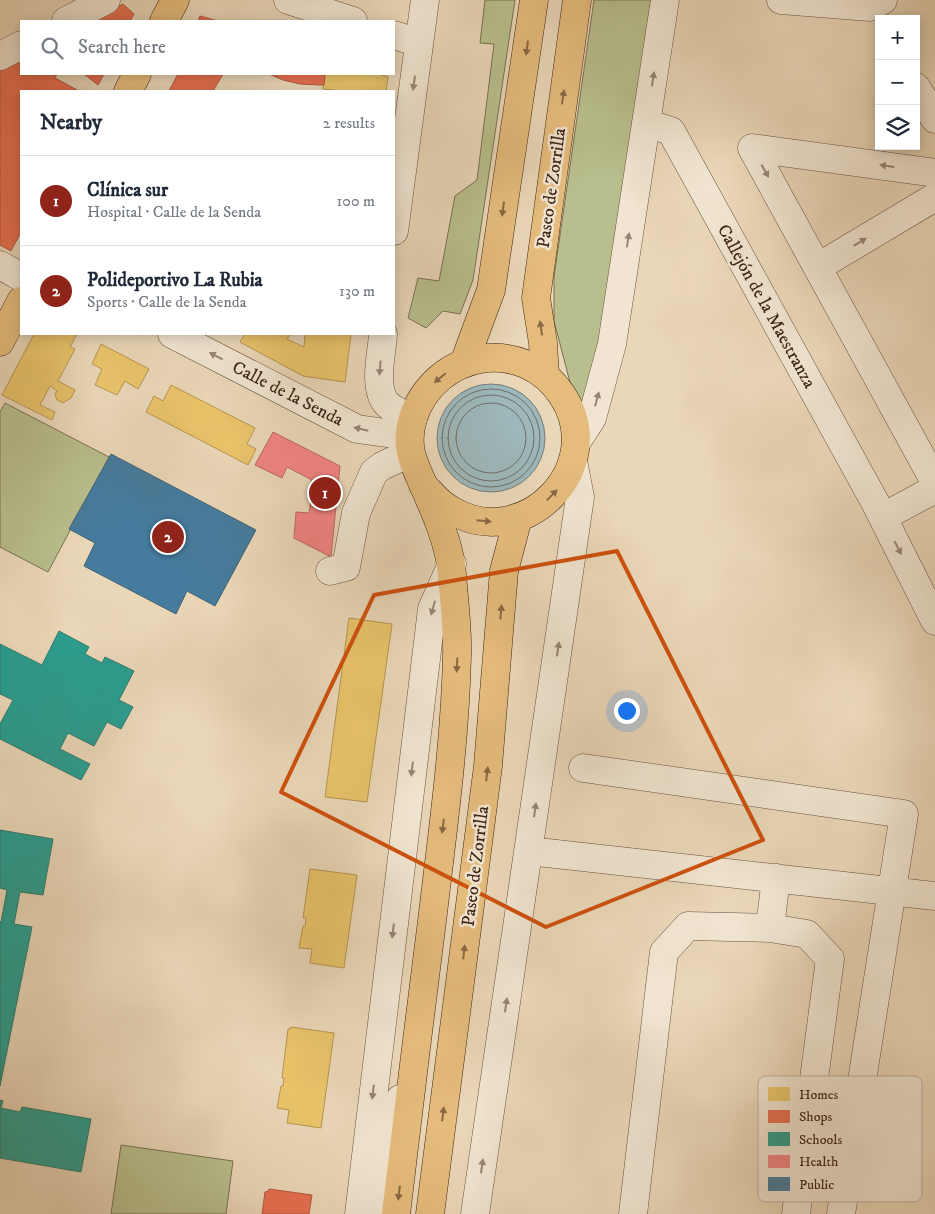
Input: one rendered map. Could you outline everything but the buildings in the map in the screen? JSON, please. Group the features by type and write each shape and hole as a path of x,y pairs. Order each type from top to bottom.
{"main road":[{"path":"165,20 175,0"},
{"path":"464,362 491,290 534,0"},
{"name":"Paseo de Zorrilla","path":"545,376 543,343 536,298 577,0"},
{"path":"129,90 136,75"},
{"path":"0,342 20,303"},
{"path":"411,436 421,398 440,376 464,362 485,358 506,358 527,364 545,376 563,396 573,420 575,452"},
{"name":"Paseo de Zorrilla","path":"396,1214 452,751 458,653 452,564 445,539 423,484 414,467 411,436"},
{"name":"Paseo de Zorrilla","path":"423,484 436,500 452,511 473,520 495,522 518,518 538,509 554,494 567,476 575,452"},
{"name":"Paseo de Zorrilla","path":"430,1214 488,766 504,571 518,518"}],"street":[{"path":"68,20 106,0"},
{"path":"288,0 350,20"},
{"path":"395,223 425,0"},
{"path":"475,1214 580,497 575,452 592,418 612,344 665,0"},
{"path":"781,0 877,10"},
{"path":"395,35 419,43"},
{"path":"0,56 20,46"},
{"path":"920,94 935,119"},
{"name":"Callejón de la Maestranza","path":"646,123 671,131 879,511 935,621"},
{"path":"935,172 752,148 935,482"},
{"path":"818,267 935,197"},
{"path":"0,264 20,276"},
{"name":"Calle de la Senda","path":"174,335 357,429 411,436"},
{"path":"330,571 346,567 356,513 374,472 411,436 396,410 384,401 379,385 383,335"},
{"path":"879,511 935,489"},
{"path":"359,1214 432,609 452,564"},
{"path":"583,768 904,814 862,1076"},
{"path":"529,851 935,896"},
{"path":"770,928 776,878"},
{"path":"633,1214 664,952 688,926 770,928 807,934 830,959 814,1076"},
{"path":"373,1214 422,1005"}],"highlighted area":[{"path":"617,551 763,840 546,927 281,792 374,595"}],"green space":[{"path":"485,0 515,0 473,280 460,314 443,311 426,328 408,318 418,278 439,281 455,196 477,180 494,44 480,43"},
{"path":"594,0 660,0 611,319 584,415 572,390 554,321 554,277"},
{"path":"5,403 109,457 48,572 0,547 0,412"},
{"path":"121,1145 233,1161 226,1214 111,1214"}],"water":[{"path":"491,384 512,388 529,400 541,417 545,438 541,459 529,476 512,488 491,492 470,488 453,476 441,459 437,438 441,417 453,400 470,388"}],"place":[{"name":"Clínica sur","path":"325,493"},
{"name":"Polideportivo La Rubia","path":"168,537"}]}
